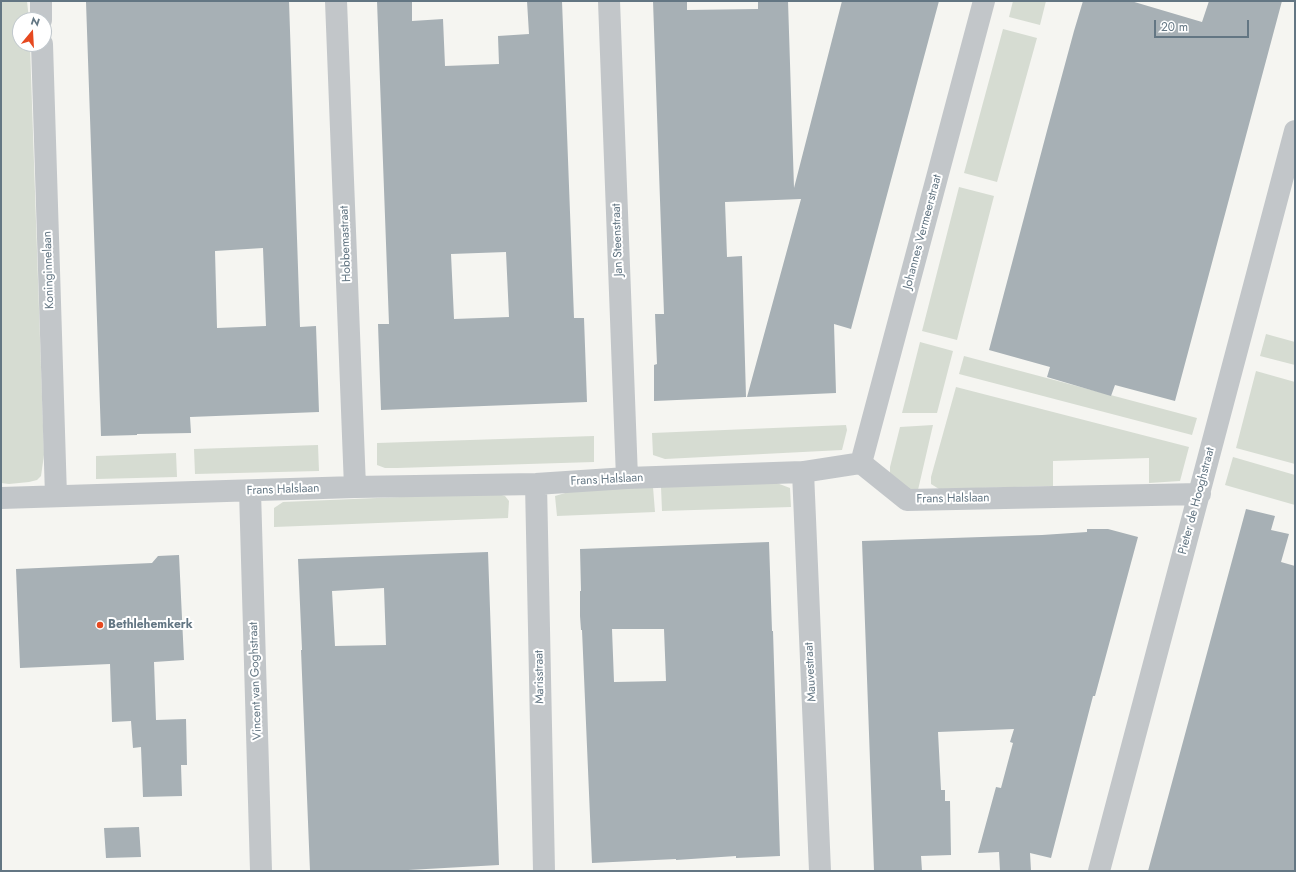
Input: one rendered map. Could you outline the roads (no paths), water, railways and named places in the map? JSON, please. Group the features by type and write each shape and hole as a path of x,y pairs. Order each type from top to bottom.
{"street":[{"path":"41,1 42,12"},
{"name":"Hobbemastraat","path":"336,1 355,487"},
{"name":"Jan Steenstraat","path":"608,1 628,478"},
{"name":"Johannes Vermeerstraat","path":"861,463 984,1"},
{"name":"Koninginnelaan","path":"42,52 56,496"},
{"name":"Pieter de Hooghstraat","path":"1099,871 1295,131"},
{"name":"Frans Halslaan","path":"1,498 355,487 536,484 628,478 802,472 861,463 908,500 1200,494"},
{"name":"Mauvestraat","path":"802,472 820,871"},
{"name":"Marisstraat","path":"536,484 544,871"},
{"name":"Vincent van Goghstraat","path":"250,491 262,871"}],"place":[{"name":"Bethlehemkerk","path":"100,625"}]}
